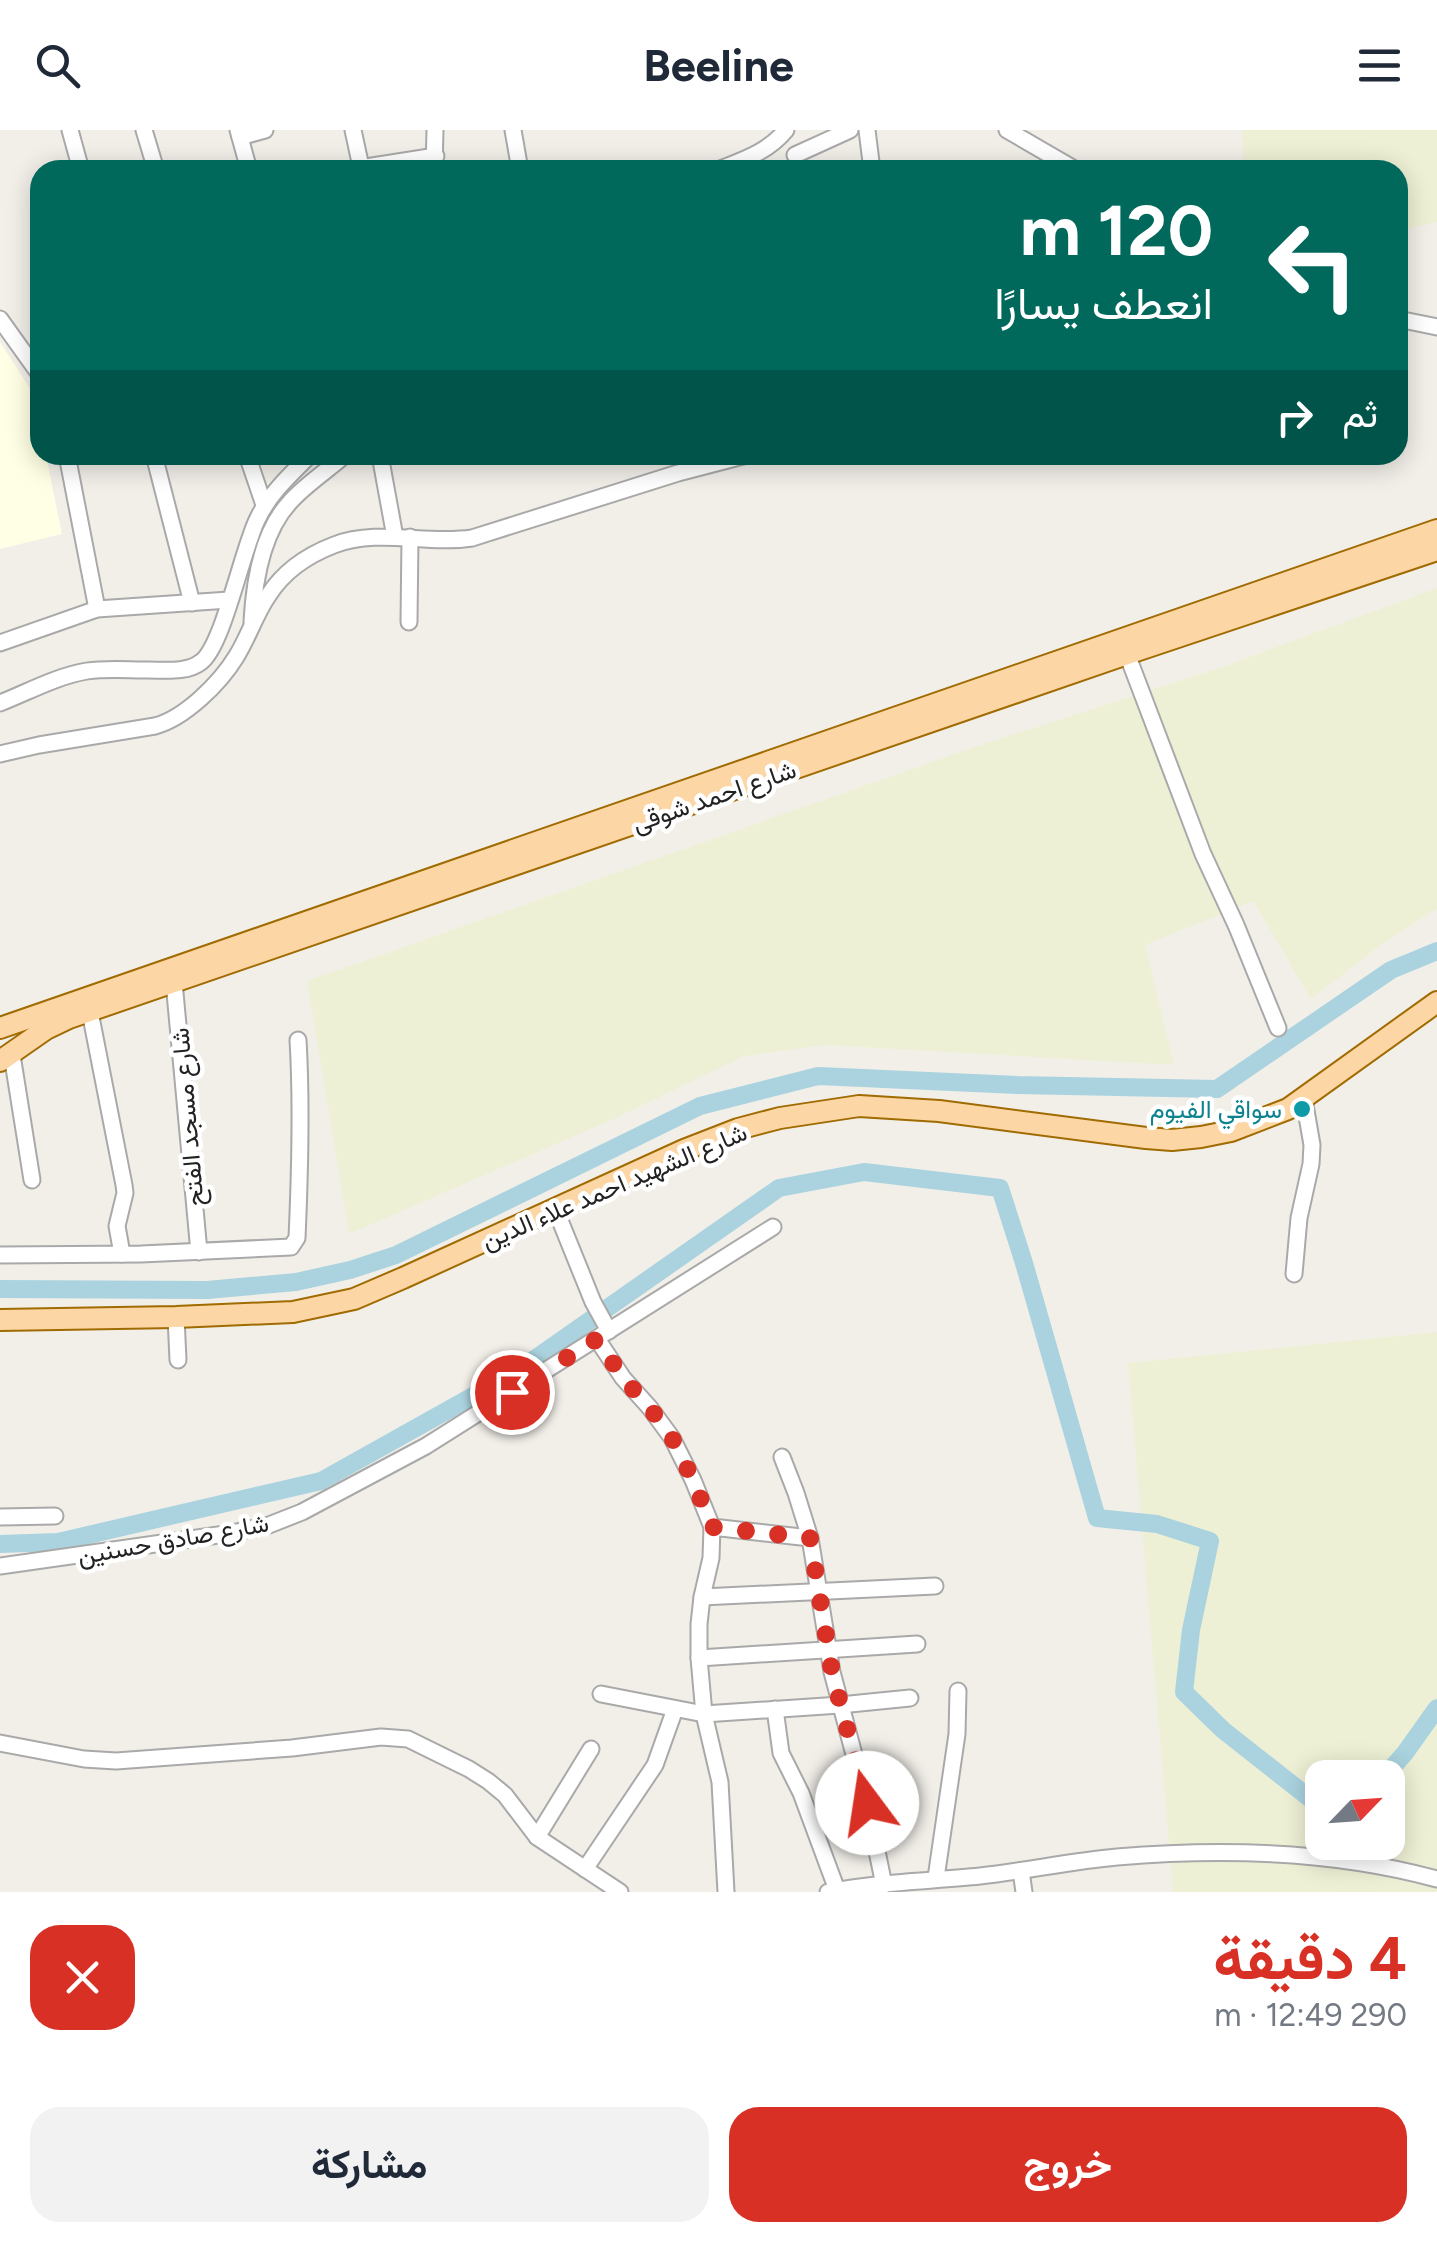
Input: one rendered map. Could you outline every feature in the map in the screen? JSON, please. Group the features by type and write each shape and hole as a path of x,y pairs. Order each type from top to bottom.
{"main road":[{"name":"شارع احمد شوقى","path":"0,1028 1437,530"},
{"name":"شارع احمد شوقى","path":"6,1058 46,1030 174,982 1437,550"},
{"name":"شارع الشهيد احمد علاء الدين","path":"0,1320 293,1312 354,1298 711,1139 820,1110 859,1106 938,1111 1172,1140 1232,1132 1304,1099 1437,1002"}],"street":[{"path":"70,130 78,160"},
{"path":"144,130 153,160"},
{"path":"246,160 239,134 266,130"},
{"path":"354,130 354,160"},
{"path":"435,160 436,130"},
{"path":"741,160 762,151 850,130"},
{"path":"867,130 871,160"},
{"path":"1008,130 1059,160"},
{"path":"517,131 519,160"},
{"path":"0,319 30,360"},
{"path":"1408,322 1437,327"},
{"path":"68,465 96,609"},
{"path":"157,465 192,603"},
{"path":"250,465 264,506"},
{"path":"0,703 84,672 172,670 201,663 212,650 246,547 264,506 300,465"},
{"path":"252,626 256,573 276,521 292,499 331,465"},
{"path":"383,465 402,536 409,622"},
{"path":"0,754 167,722 181,714 226,672 268,595 286,574 336,544 402,536 472,538 687,465"},
{"path":"0,643 96,609 229,600"},
{"path":"1127,654 1203,854 1278,1028"},
{"name":"شارع مسجد الفتح","path":"174,982 199,1252"},
{"path":"90,1012 124,1184 117,1226 122,1254"},
{"path":"0,1254 291,1247 297,1238 301,1152 298,1040"},
{"path":"6,1058 32,1180"},
{"path":"1294,1274 1299,1218 1311,1164 1312,1145 1304,1099"},
{"path":"555,1208 623,1378 672,1438 712,1527 712,1558 702,1597 698,1658 704,1714 720,1782 726,1892"},
{"name":"شارع صادق حسنين","path":"0,1566 232,1533 286,1519 318,1505 426,1446 603,1330 773,1227"},
{"path":"176,1317 178,1360"},
{"path":"782,1457 810,1538 840,1705 884,1885"},
{"name":"شارع صادق حسنين","path":"0,1517 55,1516"},
{"path":"712,1527 810,1538"},
{"path":"702,1597 935,1586"},
{"path":"698,1658 917,1644"},
{"path":"936,1878 957,1734 958,1690"},
{"path":"602,1694 704,1714 910,1698"},
{"path":"585,1869 655,1766 675,1709"},
{"path":"775,1709 781,1753 801,1793 832,1891 884,1885 920,1886 936,1878 976,1884 1021,1871 1113,1857 1215,1852 1313,1857 1437,1879"},
{"path":"0,1744 84,1759 116,1760 292,1748 394,1736 468,1768 505,1795 537,1837 620,1892"},
{"path":"537,1837 591,1749"},
{"path":"1021,1871 1024,1892"}],"shaded area":[{"path":"1242,130 1437,130 1437,222 1408,229 1408,160 1244,160"},
{"path":"0,342 30,388 30,465 48,465 62,534 0,549"},
{"path":"1437,588 1437,909 1386,941 1311,999 1253,901 1145,945 1174,1065 825,1045 744,1056 616,1118 349,1234 307,981 972,748 1222,667"},
{"path":"1437,1332 1437,1892 1173,1892 1128,1363"}],"waterway":[{"path":"0,1289 207,1290 296,1282 350,1270 396,1255 700,1106 818,1076 1217,1089 1391,970 1437,951"},
{"path":"0,1544 58,1542 321,1481 516,1372 779,1188 864,1172 1000,1188 1097,1518 1157,1524 1210,1541 1191,1630 1184,1692 1223,1730 1305,1795"},
{"path":"1399,1760 1437,1708"}],"place":[{"name":"سواقي الفيوم","path":"1302,1109"}],"route":[{"path":"512,1392 597,1339 672,1438 712,1527 810,1538 832,1672 867,1803"}]}
